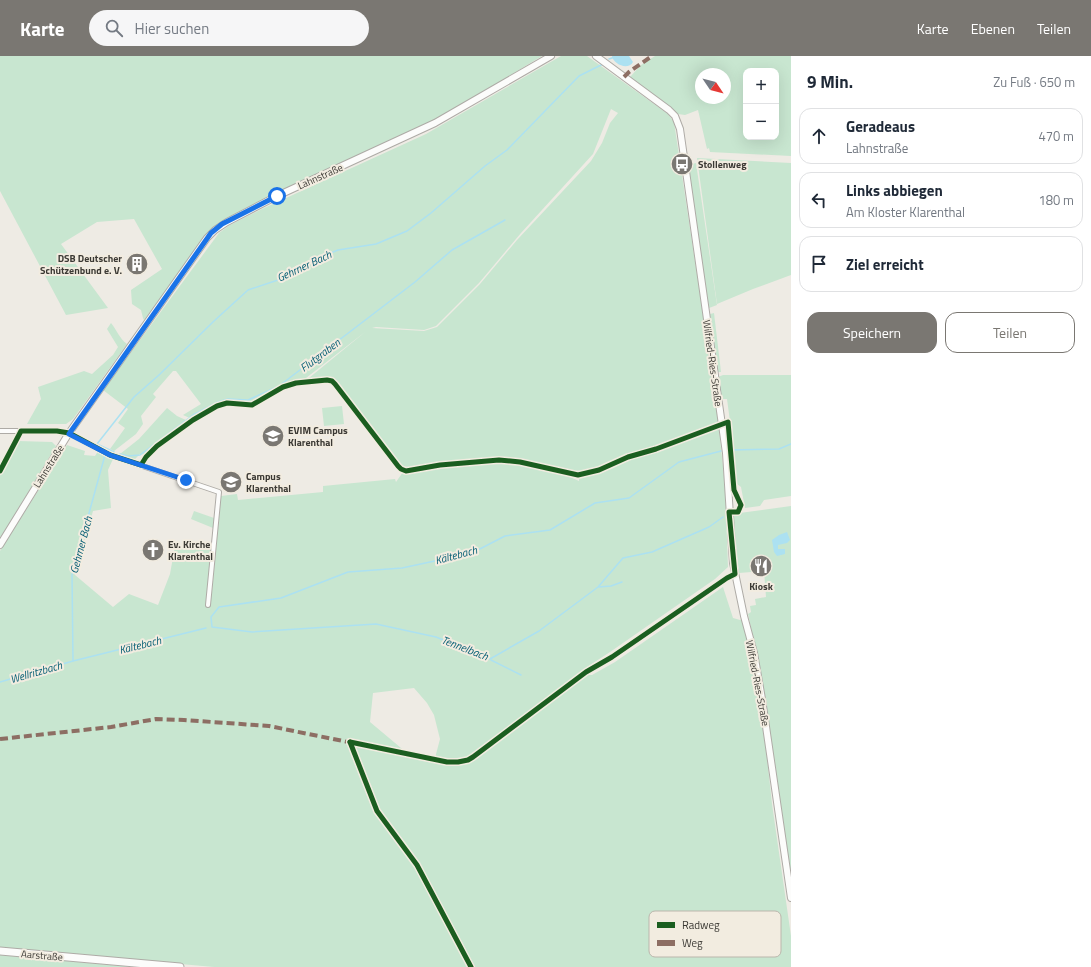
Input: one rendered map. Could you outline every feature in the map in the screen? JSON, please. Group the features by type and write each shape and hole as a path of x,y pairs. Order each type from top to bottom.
{"main road":[{"name":"Aarstraße","path":"0,951 180,967"}],"street":[{"name":"Lahnstraße","path":"0,545 69,434 207,238 219,227 277,196 435,123 551,56"},
{"name":"Wilfried-Ries-Straße","path":"596,56 669,110 675,116 680,129 725,446 733,563 744,616 754,653 762,699 791,898"},
{"path":"0,431 49,431 69,434 110,455 220,492 208,605"}],"green space":[{"path":"0,56 542,56 477,96 427,123 375,149 253,204 223,221 209,232 144,320 141,310 132,304 131,290 162,269 134,219 97,222 61,244 108,308 66,315 0,191"},
{"path":"561,56 587,56 668,114 674,122 719,421 717,425 668,444 628,456 599,469 582,473 569,472 521,461 500,459 477,460 404,470 398,466 335,384 329,380 309,378 365,332 306,378 289,383 252,401 243,403 225,402 200,412 192,419 183,415 201,404 176,371 173,371 153,394 156,397 141,416 143,424 136,434 114,451 110,449 125,428 118,423 128,409 103,390 219,233 230,225 262,209 426,134","holes":["611,109 618,113 610,123 602,143 591,161 517,240 480,284 437,327 424,331 372,328 424,330 436,326 479,283 521,233 593,154"]},
{"path":"655,56 791,56 791,156 710,152 709,148 707,149 698,110 685,115 678,114 630,77 641,65"},
{"path":"697,158 791,163 791,275 717,304"},
{"path":"696,163 717,305 709,308 688,165"},
{"path":"714,313 721,372 718,372 710,314"},
{"path":"111,323 127,344 73,419 66,424 27,424 41,399 38,387 84,371 92,374 113,355 118,347 107,329"},
{"path":"723,375 791,375 791,496 764,500 760,506 745,508 741,487 737,484 727,399 721,399 718,377"},
{"path":"342,406 344,424 324,426 322,408"},
{"path":"167,408 177,416 188,421 158,443 146,455 140,454 134,460 120,454 139,439"},
{"path":"719,429 725,485 728,567 715,579 587,667 583,675 592,675 615,662 723,587 733,618 740,620 743,618 758,681 772,804 791,936 791,967 214,967 0,948 0,551 67,445 85,451 84,455 95,456 98,451 113,459 108,470 111,508 93,511 75,575 113,607 129,594 158,605 170,574 175,546 211,548 206,605 212,592 221,496 237,494 238,500 323,492 323,486 395,479 396,482 403,472 499,461 509,461 540,467 579,481 579,477 599,472 628,459 657,451","holes":["414,688 427,703 434,715 440,739 435,758 407,753 370,722 373,693"]},
{"path":"18,441 52,442 56,446 0,537 0,475"},
{"path":"791,506 791,883 761,673 748,614 751,612 750,606 756,605 755,599 766,597 764,571 739,573 732,514"},
{"path":"194,511 214,518 213,528 191,519"},
{"path":"0,955 133,967 0,967"}],"water":[{"path":"612,56 629,56 633,62 631,65 624,66 615,62"},
{"path":"787,532 790,540 787,543 778,545 778,549 785,549 785,554 777,556 774,552 772,540"}],"waterway":[{"name":"Gehrner Bach","path":"609,59 617,56"},
{"name":"Gehrner Bach","path":"114,452 97,444 134,397 248,290 284,278 300,266 338,250 376,244 407,231 431,213 485,166 507,150 579,76 603,64"},
{"name":"Flutgraben","path":"120,454 128,456 140,455 193,415 218,402 228,399 248,400 279,386 415,282 452,250 505,220"},
{"name":"Kältebach","path":"731,450 779,449 791,444"},
{"name":"Tennelbach","path":"721,451 679,462 629,498 595,503 550,530 505,536 472,553 402,568 348,572 281,598 219,607 211,617 212,627 252,632 376,624 436,637 490,659 539,631 598,587 623,558 652,552 709,527 723,517"},
{"name":"Gehrner Bach","path":"73,661 72,575 105,455"},
{"path":"599,587 611,586 622,582"},
{"name":"Kältebach","path":"0,682 73,661 206,628"},
{"path":"491,660 521,675"}],"marked path":[{"path":"624,77 652,56"},
{"path":"0,739 111,727 156,719 269,726 353,743"}],"cycle path":[{"path":"0,471 21,431 57,431 69,433 110,455 141,465 146,457 157,446 193,420 217,406 227,403 252,405 283,387 296,383 327,380 332,381 335,384 398,466 406,471 440,465 499,460 520,462 578,475 599,470 628,457 656,449 728,422 734,490 741,505 738,512 729,512 735,574 612,657 586,672 468,760 447,762 350,742"},
{"path":"350,742 377,811 417,865 471,967"}],"place":[{"name":"Stollenweg","path":"682,164"},
{"name":"DSB Deutscher Schützenbund e. V.","path":"137,264"},
{"name":"EVIM Campus Klarenthal","path":"273,436"},
{"name":"Campus Klarenthal","path":"231,482"},
{"name":"Ev. Kirche Klarenthal","path":"153,550"},
{"name":"Kiosk","path":"761,566"}],"route":[{"path":"186,480 110,455 69,434 211,233 222,224 277,196"}],"water label":[{"name":"Wellritzbach","path":"36,672"}]}
